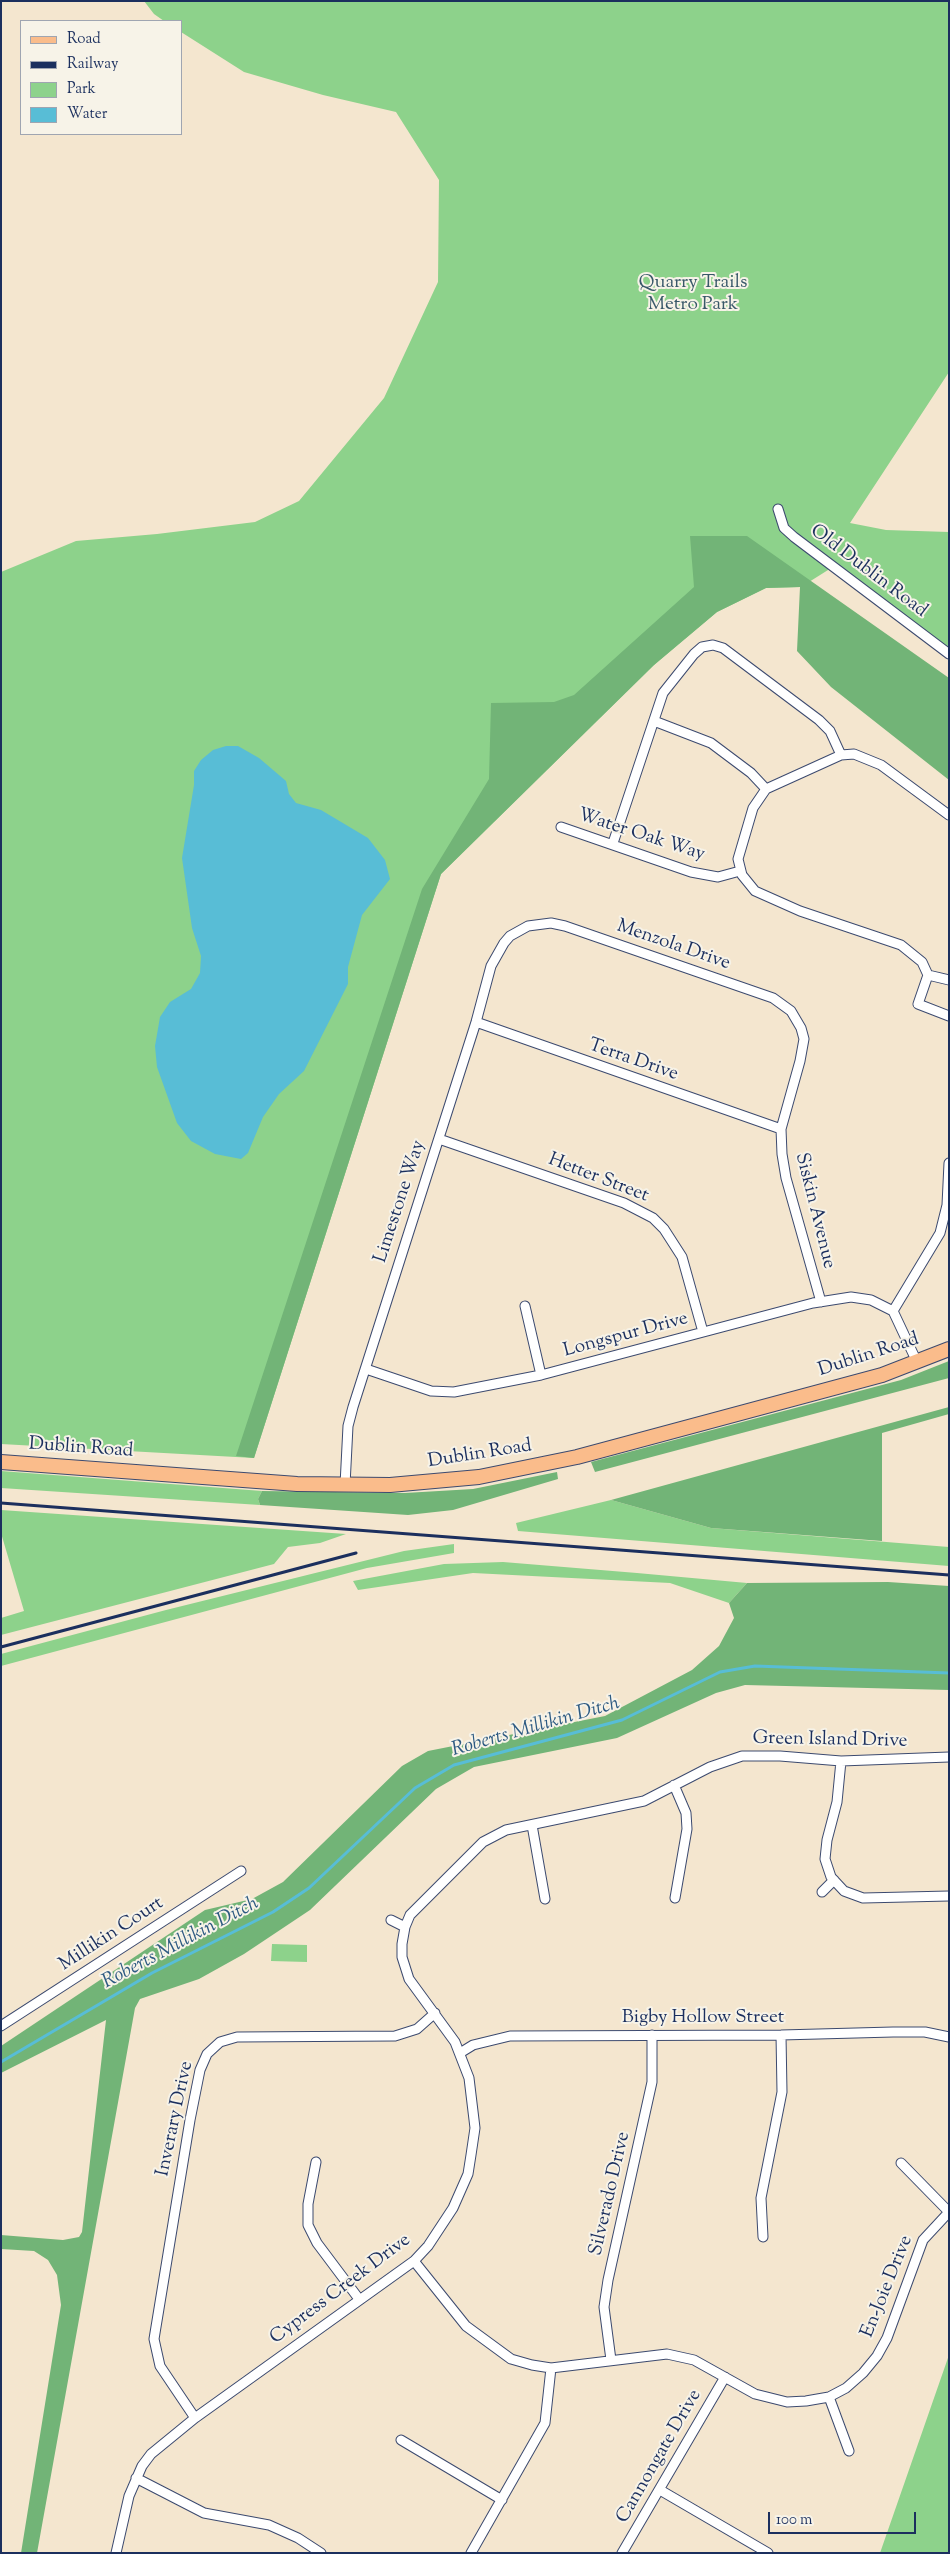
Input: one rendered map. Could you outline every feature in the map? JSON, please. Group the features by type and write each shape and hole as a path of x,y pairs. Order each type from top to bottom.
{"main road":[{"name":"Dublin Road","path":"1,1462 212,1478 345,1485 418,1484 512,1471 658,1436 882,1375 949,1349"}],"street":[{"name":"Old Dublin Road","path":"778,509 784,528 794,537 949,654"},
{"path":"613,843 664,693 702,647 713,645 723,648 819,720 830,731 841,755"},
{"path":"654,721 711,743 750,773 766,789"},
{"path":"949,815 881,765 854,754 841,755 766,789 754,808 738,859 740,871 750,887 760,894 800,911 901,945 922,962 928,975 918,1004 949,1016"},
{"name":"Water Oak Way","path":"561,827 613,843 629,852 690,872 718,876 740,871"},
{"name":"Menzola Drive","path":"510,936 537,925 565,926 763,994 782,1003 791,1011 801,1028 804,1040"},
{"name":"Limestone Way","path":"345,1485 348,1426 476,1022 491,966 498,950 510,936"},
{"path":"928,975 949,980"},
{"name":"Terra Drive","path":"476,1022 781,1129"},
{"name":"Siskin Avenue","path":"804,1040 781,1129 786,1178 821,1302"},
{"name":"Hetter Street","path":"439,1139 624,1203 653,1218 669,1236 682,1257 702,1332"},
{"path":"916,1362 893,1311 940,1233 946,1212 949,1163"},
{"name":"Longspur Drive","path":"366,1370 412,1386 441,1392 454,1392 541,1375 821,1302 851,1297 871,1300 893,1311"},
{"path":"525,1306 541,1375"},
{"name":"Green Island Drive","path":"405,1927 418,1906 483,1842 506,1830 644,1801 710,1767 742,1756 780,1756 841,1761 949,1757"},
{"path":"841,1761 837,1802 827,1840 825,1859 827,1868 834,1880 844,1891 863,1898 949,1896"},
{"path":"674,1785 686,1813 687,1829 675,1898"},
{"path":"532,1825 545,1900"},
{"name":"Millikin Court","path":"1,2026 241,1871"},
{"path":"822,1892 834,1880"},
{"path":"391,1920 405,1927"},
{"name":"Cypress Creek Drive","path":"116,2553 124,2514 136,2478 152,2454 195,2418 414,2260 443,2226 468,2174 475,2128 469,2078 460,2053 435,2013 418,1995 405,1968 402,1956 405,1927"},
{"name":"Inverary Drive","path":"195,2418 160,2366 154,2338 190,2120 200,2070 207,2054 220,2042 237,2037 395,2036 417,2029 435,2013"},
{"name":"Bigby Hollow Street","path":"460,2053 473,2045 510,2036 781,2035 925,2032 949,2037"},
{"path":"763,2237 761,2198 782,2092 781,2035"},
{"name":"Silverado Drive","path":"611,2360 607,2338 606,2298 652,2082 652,2036"},
{"path":"316,2162 308,2204 308,2225 317,2243 359,2299"},
{"path":"901,2163 949,2212"},
{"name":"En-Joie Drive","path":"414,2260 466,2326 482,2340 511,2359 551,2368 668,2354 694,2360 755,2394 787,2402 806,2401 829,2396 846,2388 863,2373 876,2356 886,2338 922,2240 949,2212"},
{"path":"471,2553 545,2423 551,2368"},
{"name":"Cannongate Drive","path":"622,2553 725,2377"},
{"path":"829,2396 850,2451"},
{"path":"401,2440 502,2500"},
{"path":"136,2478 204,2513 269,2525 298,2538 321,2553"},
{"path":"660,2490 768,2553"}],"green space":[{"name":"Quarry Trails Metro Park","path":"144,1 949,1 949,372 850,523 886,530 949,532 949,648 836,565 801,587 766,588 717,612 654,665 441,874 254,1458 1,1444 1,572 76,541 157,534 255,522 299,501 384,398 438,282 439,180 396,112 323,95 244,72 182,33 182,20 163,20 154,14"},
{"path":"690,536 747,536 949,678 949,780 831,687 797,651 800,587 766,588 717,612 654,665 441,874 254,1458 236,1456 422,889 489,779 491,703 554,702 574,695 694,587"},
{"path":"949,1361 949,1378 595,1472 591,1462 901,1380"},
{"path":"949,1407 949,1414 882,1433 882,1541 711,1528 611,1500"},
{"path":"1,1471 262,1491 258,1499 260,1505 1,1488"},
{"path":"557,1472 558,1479 453,1510 408,1515 260,1505 258,1499 262,1491 405,1493 473,1489"},
{"path":"611,1500 711,1528 949,1547 949,1566 518,1531 516,1523"},
{"path":"1,1510 346,1534 320,1543 288,1547 274,1564 1,1635 1,1618 24,1611 1,1533"},
{"path":"454,1544 454,1553 367,1568 1,1666 1,1654 166,1610 404,1551"},
{"path":"503,1562 747,1583 729,1603 670,1583 473,1573 358,1590 353,1581 444,1564"},
{"path":"888,1582 949,1586 949,1690 745,1685 716,1693 617,1738 474,1767 436,1789 310,1910 244,1954 199,1979 140,1999 135,2008 37,2553 21,2553 61,2305 57,2275 48,2260 34,2251 1,2249 1,2235 63,2240 79,2237 82,2232 106,2020 1,2073 1,2046 205,1910 252,1899 283,1882 402,1766 428,1751 605,1716 692,1670 719,1646 734,1618 729,1603 747,1583"},
{"path":"272,1944 307,1945 307,1962 271,1961"},
{"path":"949,2355 949,2553 880,2553"}],"water":[{"path":"226,746 238,746 259,758 286,781 289,794 296,803 321,810 368,838 385,860 390,879 362,915 348,967 348,984 304,1071 279,1094 263,1117 248,1153 241,1159 215,1154 191,1141 177,1123 157,1067 155,1046 160,1017 170,1002 191,989 200,973 201,956 192,928 182,858 194,785 194,771 201,760 213,750"}],"waterway":[{"name":"Roberts Millikin Ditch","path":"1,2062 152,1973 273,1912 309,1888 415,1788 454,1765 622,1720 720,1672 755,1666 949,1673"}],"railway":[{"path":"1,1503 949,1575"},
{"path":"1,1647 356,1553"}]}
